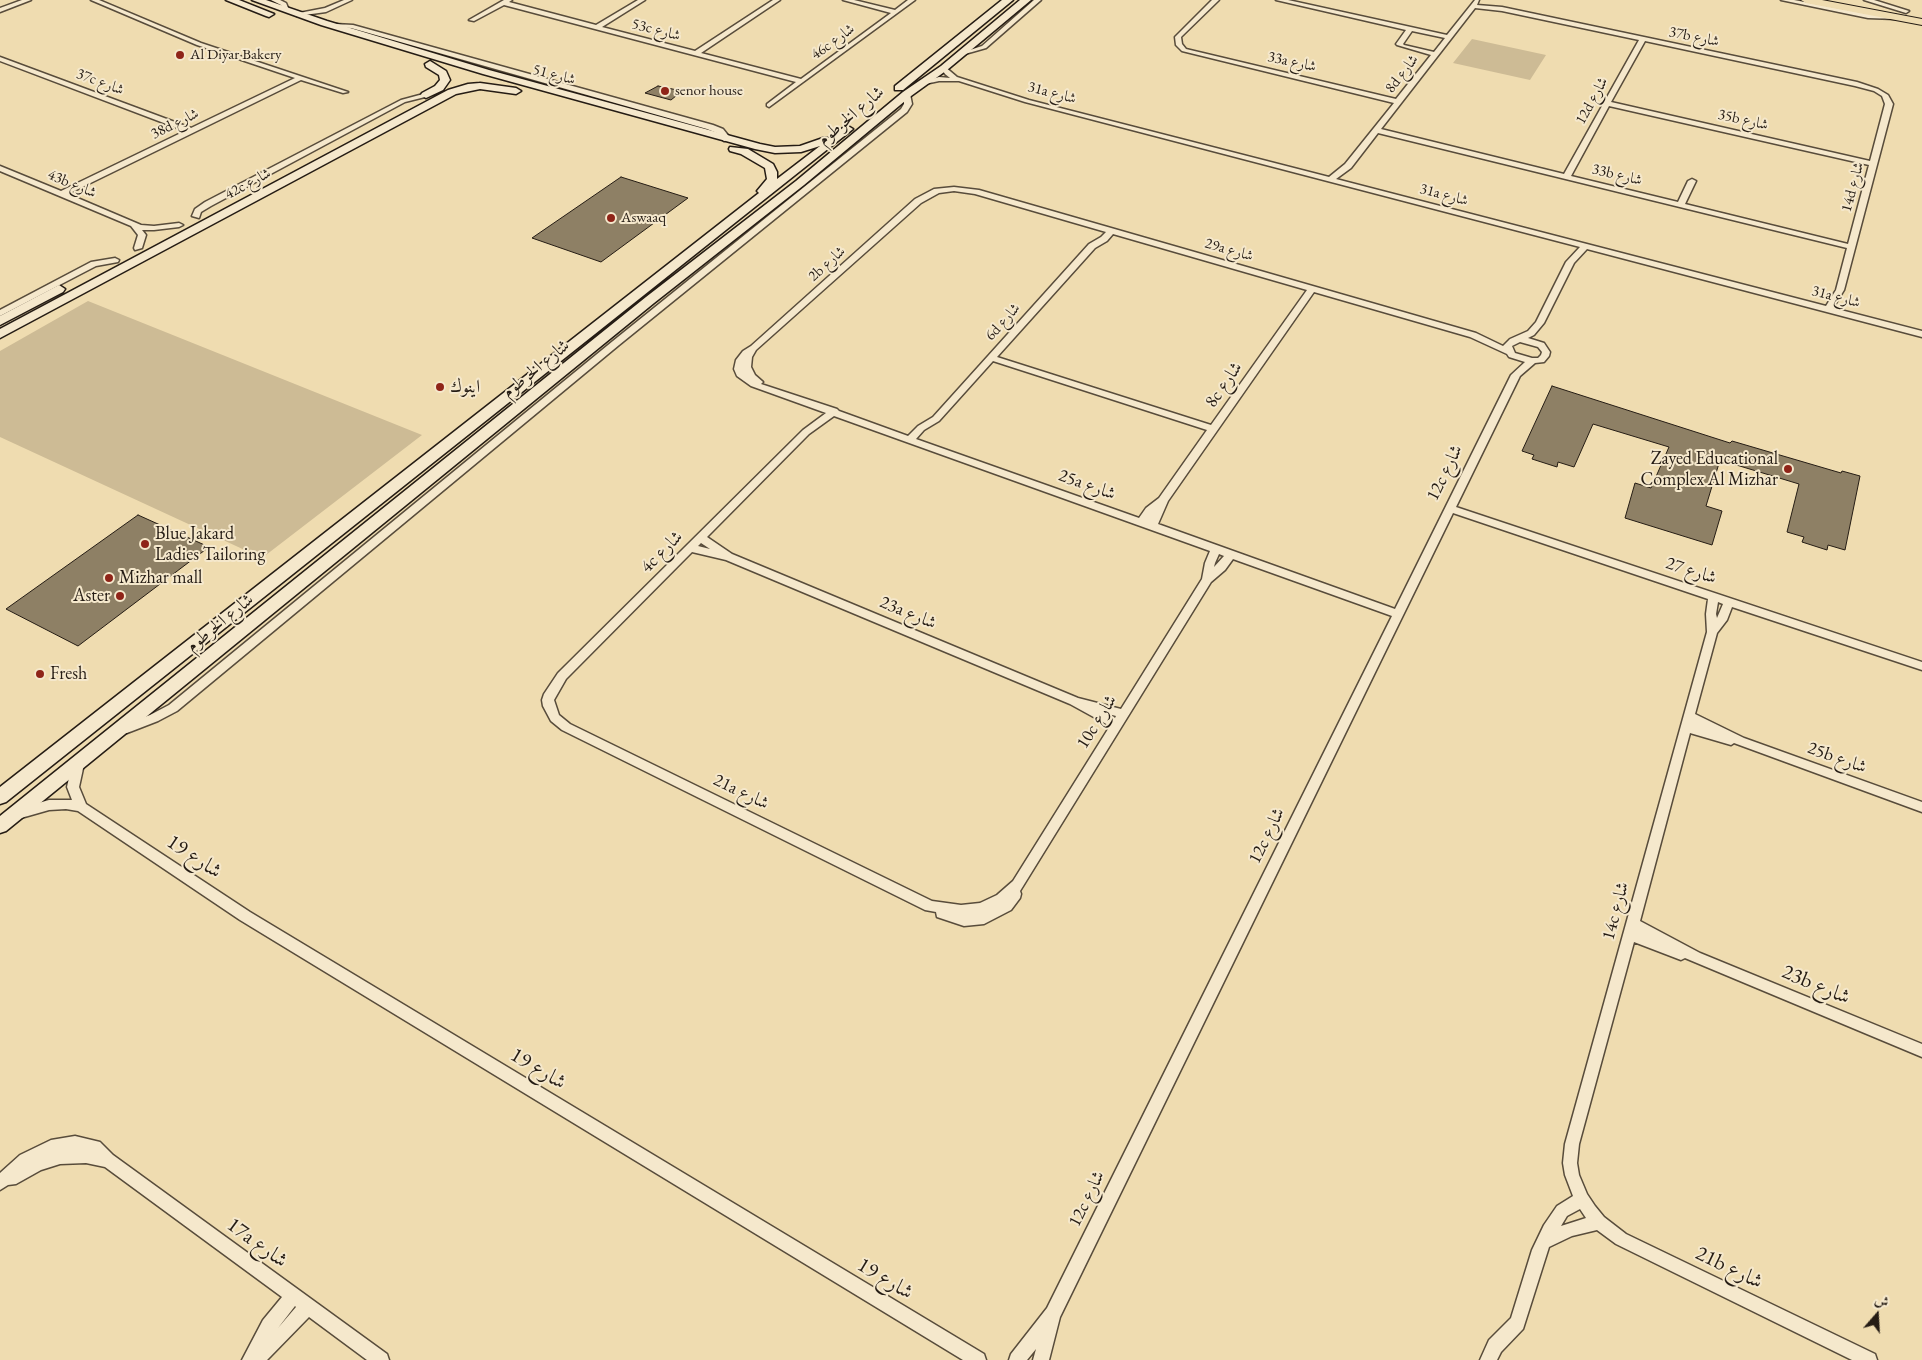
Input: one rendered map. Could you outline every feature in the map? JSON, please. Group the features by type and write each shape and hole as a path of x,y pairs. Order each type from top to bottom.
{"main road":[{"name":"شارع 51","path":"231,0 330,35 430,64 461,78 744,151 767,164 772,172 772,179 755,201"},
{"name":"شارع 51","path":"257,0 324,23 559,92 728,139 775,150 810,146 853,125"},
{"name":"شارع الخرطوم","path":"0,797 755,201 853,125 919,79 1008,0"},
{"name":"شارع الخرطوم","path":"0,826 650,300 800,183 907,94 919,79 944,68 1026,0"},
{"path":"1806,0 1922,22"},
{"path":"1848,0 1922,14"},
{"name":"42c شارع","path":"0,321 429,94 444,83 446,76 430,64"},
{"path":"429,94 461,78 480,74 540,91 559,92"},
{"path":"400,121 413,110 412,108 403,107"},
{"path":"744,151 783,163 792,159 790,155 775,150"},
{"path":"635,295 650,300"},
{"path":"609,348 618,327"}],"street":[{"path":"0,10 28,0"},
{"path":"94,0 184,38 346,92"},
{"path":"274,0 284,4 286,10"},
{"path":"298,14 318,12 349,0"},
{"path":"597,27 642,0"},
{"path":"696,53 777,0"},
{"path":"846,0 896,12"},
{"name":"46c شارع","path":"769,105 912,0"},
{"path":"960,55 984,47 1038,0"},
{"name":"33a شارع","path":"1216,0 1180,35 1178,42 1181,47 1195,53 1398,102"},
{"path":"1279,0 1449,37"},
{"path":"1784,0 1868,16 1896,17"},
{"path":"1868,0 1906,11"},
{"path":"472,20 507,1"},
{"name":"53c شارع","path":"507,1 597,27 802,81"},
{"name":"37b شارع","path":"1476,3 1857,84 1881,92"},
{"name":"8d شارع","path":"1341,182 1348,166 1476,3"},
{"path":"324,23 324,15 332,8"},
{"path":"335,26 351,26 710,127 720,131 728,139"},
{"path":"1410,29 1399,44 1436,54"},
{"name":"12d شارع","path":"1566,177 1643,39"},
{"name":"37c شارع","path":"0,58 191,131"},
{"name":"31a شارع","path":"944,68 950,76 960,80 1037,103 1922,334"},
{"name":"38d شارع","path":"61,194 300,78"},
{"path":"876,120 890,102 918,82 919,79"},
{"name":"31a شارع","path":"919,79 960,80"},
{"name":"42c شارع","path":"0,334 306,169 462,88 480,86 516,91"},
{"name":"14d شارع","path":"1828,310 1840,290 1889,104 1887,98 1881,92"},
{"path":"196,216 198,211 208,204 403,101 429,94"},
{"path":"110,736 173,708 609,348 904,110 908,104 907,94"},
{"name":"35b شارع","path":"1607,103 1873,164"},
{"name":"33b شارع","path":"1376,130 1851,247"},
{"name":"8d شارع","path":"1330,180 1348,166"},
{"name":"43b شارع","path":"0,168 134,225 154,228 179,226"},
{"path":"1681,205 1692,181"},
{"name":"29a شارع","path":"942,188 976,192 1473,335 1531,340 1541,345"},
{"name":"2b شارع","path":"743,365 754,348 918,201 942,188"},
{"path":"134,225 142,235 138,248"},
{"name":"6d شارع","path":"923,443 936,419 1092,246 1104,239 1107,230"},
{"path":"1516,375 1515,364 1508,345 1531,333 1540,323 1570,262 1573,243"},
{"path":"1570,262 1586,246"},
{"path":"0,313 94,264 115,260"},
{"name":"8c شارع","path":"1152,526 1163,500 1312,289"},
{"name":"14d شارع","path":"1840,290 1842,302 1840,313"},
{"path":"1540,323 1539,335 1541,345"},
{"name":"29a شارع","path":"1473,335 1521,359 1532,361"},
{"name":"12c شارع","path":"1017,1360 1053,1314 1516,375 1532,361 1541,360 1545,356 1546,352 1541,345"},
{"path":"991,358 1213,429"},
{"name":"25a شارع","path":"743,365 740,372 745,379 754,384 766,386 1398,614"},
{"name":"4c شارع","path":"548,700 553,688 562,676 829,410"},
{"name":"6d شارع","path":"910,439 936,419"},
{"name":"8c شارع","path":"1141,522 1150,510 1163,500"},
{"name":"شارع 27","path":"1450,509 1922,666"},
{"name":"23a شارع","path":"700,538 729,557"},
{"name":"23a شارع","path":"690,548 729,557 1074,701 1094,714 1121,719"},
{"name":"10c شارع","path":"1208,579 1210,563 1216,549"},
{"name":"10c شارع","path":"983,913 1006,906 1208,579 1231,554"},
{"name":"14c شارع","path":"1582,1199 1572,1175 1570,1153 1712,632 1711,614 1714,597"},
{"name":"14c شارع","path":"1712,632 1723,618 1729,602"},
{"name":"21a شارع","path":"548,700 551,712 566,727 937,911 954,918 973,920 983,913"},
{"name":"25b شارع","path":"1688,722 1713,736 1740,741 1922,807"},
{"path":"78,764 73,787 81,807"},
{"name":"شارع 19","path":"13,816 49,805 66,804 81,807 245,916 978,1360"},
{"name":"23b شارع","path":"1631,929 1662,948 1695,957 1922,1051"},
{"name":"17a شارع","path":"0,1185 62,1150 108,1160 381,1360"},
{"path":"1488,1360 1495,1346 1517,1323 1540,1250 1555,1220 1562,1211 1582,1199"},
{"name":"21b شارع","path":"1582,1199 1599,1222 1621,1238 1869,1360"},
{"path":"1545,1241 1570,1229 1599,1222"},
{"path":"250,1360 269,1326 293,1296"},
{"path":"255,1360 282,1336 308,1306"},
{"name":"12c شارع","path":"1042,1360 1053,1314"}],"shaded area":[{"path":"1472,39 1546,55 1530,80 1453,63"},
{"path":"88,301 422,435 262,558 0,437 0,351"}],"building":[{"name":"senor house","path":"658,86 682,91 671,100 645,93"},
{"name":"Aswaaq","path":"621,177 688,198 601,262 532,238"},
{"name":"Zayed Educational Complex Al Mizhar","path":"1552,386 1730,443 1732,441 1841,473 1842,471 1860,476 1845,550 1828,545 1827,550 1802,542 1804,537 1787,532 1799,484 1720,460 1706,506 1722,511 1712,545 1625,518 1635,483 1651,488 1669,447 1593,424 1574,467 1558,462 1557,467 1532,459 1534,455 1522,451"},
{"name":"Mizhar mall","path":"138,515 209,547 78,646 6,609"}],"place":[{"name":"Al Diyar Bakery","path":"180,55"},
{"name":"senor house","path":"665,91"},
{"name":"Aswaaq","path":"611,218"},
{"name":"اينوك","path":"440,387"},
{"name":"Zayed Educational Complex Al Mizhar","path":"1788,469"},
{"name":"Blue Jakard Ladies Tailoring","path":"145,544"},
{"name":"Mizhar mall","path":"109,578"},
{"name":"Aster","path":"120,596"},
{"name":"Fresh","path":"40,674"}]}
